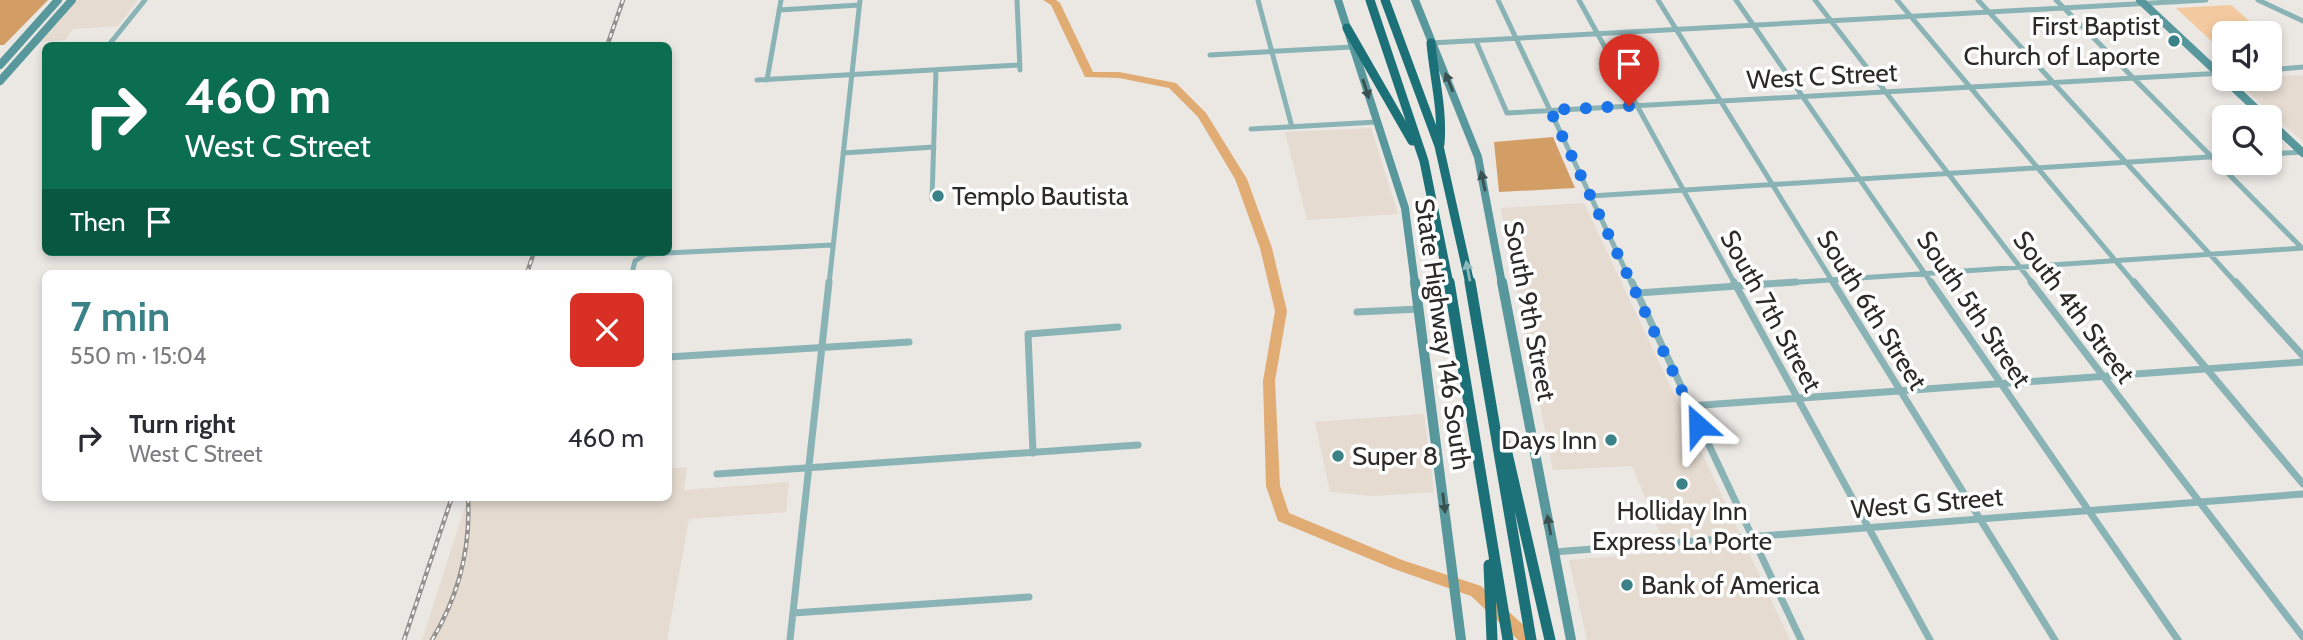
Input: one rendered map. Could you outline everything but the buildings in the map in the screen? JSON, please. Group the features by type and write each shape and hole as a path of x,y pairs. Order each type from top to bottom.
{"highway":[{"path":"1370,0 1424,161 1454,312 1494,582 1508,640"},
{"path":"1385,0 1439,146 1550,640"},
{"path":"1347,28 1424,161"},
{"path":"1432,43 1434,76 1443,113 1439,146"},
{"path":"1481,338 1531,640"},
{"path":"1492,640 1494,582"}],"main road":[{"path":"0,65 58,0"},
{"path":"0,81 72,0"},
{"name":"State Highway 146 South","path":"1338,0 1405,208 1461,640"},
{"name":"South 9th Street","path":"1415,0 1478,158 1571,640"},
{"path":"2142,2 2212,65"},
{"path":"25,38 41,37"},
{"path":"2239,91 2253,105"},
{"path":"2282,134 2302,153"}],"street":[{"path":"111,42 145,0"},
{"path":"767,80 781,0"},
{"path":"757,80 1020,68 1017,0"},
{"path":"1258,0 1292,127"},
{"path":"1498,0 1801,640"},
{"name":"South 7th Street","path":"1579,0 1930,640"},
{"name":"South 6th Street","path":"1658,0 2054,640"},
{"name":"South 5th Street","path":"1736,0 2178,640"},
{"name":"South 4th Street","path":"1815,0 2303,637"},
{"path":"1896,0 2303,484"},
{"path":"1978,0 2303,356"},
{"path":"2056,0 2303,248"},
{"path":"1432,43 2206,0"},
{"path":"2258,0 2303,21"},
{"path":"779,10 860,2 790,640"},
{"name":"West C Street","path":"1476,40 1507,113 2212,74"},
{"path":"1210,55 1352,47"},
{"path":"2282,70 2302,69"},
{"path":"932,199 936,70"},
{"path":"1251,129 1377,122"},
{"path":"843,153 934,147"},
{"path":"2282,154 2302,153"},
{"path":"1591,195 1772,186 2210,157"},
{"path":"672,253 832,245"},
{"path":"1638,293 2303,248"},
{"path":"633,270 635,261 643,256"},
{"path":"1357,312 1419,309"},
{"path":"1033,453 1028,334 1118,327"},
{"path":"672,356 909,342"},
{"path":"1689,406 2303,362"},
{"path":"717,474 808,470 1138,445"},
{"name":"West G Street","path":"1554,552 2303,494"},
{"path":"793,613 1029,597"}],"shaded area":[{"path":"0,0 48,0 4,45 0,45"},
{"path":"77,0 138,0 118,26 73,29 65,40 40,42"},
{"path":"2231,5 2249,21 2212,21 2212,42 2176,8"},
{"path":"2282,76 2303,76 2303,142 2282,123 2282,105 2262,105 2247,91 2282,91"},
{"path":"1371,128 1398,214 1307,220 1285,132"},
{"path":"1553,137 1575,188 1499,192 1494,142"},
{"path":"1584,203 1790,640 1587,640 1569,560 1668,552 1632,466 1553,470 1501,208"},
{"path":"1424,414 1434,492 1373,496 1330,492 1315,422"},
{"path":"687,467 684,490 789,482 786,512 689,519 667,640 422,640 467,501 672,501 672,469"}],"waterway":[{"path":"1048,0 1055,3 1089,75 1119,75 1172,85 1202,115 1241,179 1266,248 1281,311 1269,381 1273,486 1283,517 1399,565 1476,591 1529,640"}],"railway":[{"path":"608,42 623,0"},
{"path":"528,270 533,256"},
{"path":"404,640 451,501"},
{"path":"432,640 449,606 461,571 467,535 468,501"}],"place":[{"name":"First Baptist Church of Laporte","path":"2174,41"},
{"name":"Templo Bautista","path":"938,196"},
{"name":"Days Inn","path":"1611,440"},
{"name":"Super 8","path":"1338,456"},
{"name":"Holliday Inn Express La Porte","path":"1682,484"},
{"name":"Bank of America","path":"1627,585"}],"route":[{"path":"1629,106 1550,110 1698,425"}]}
